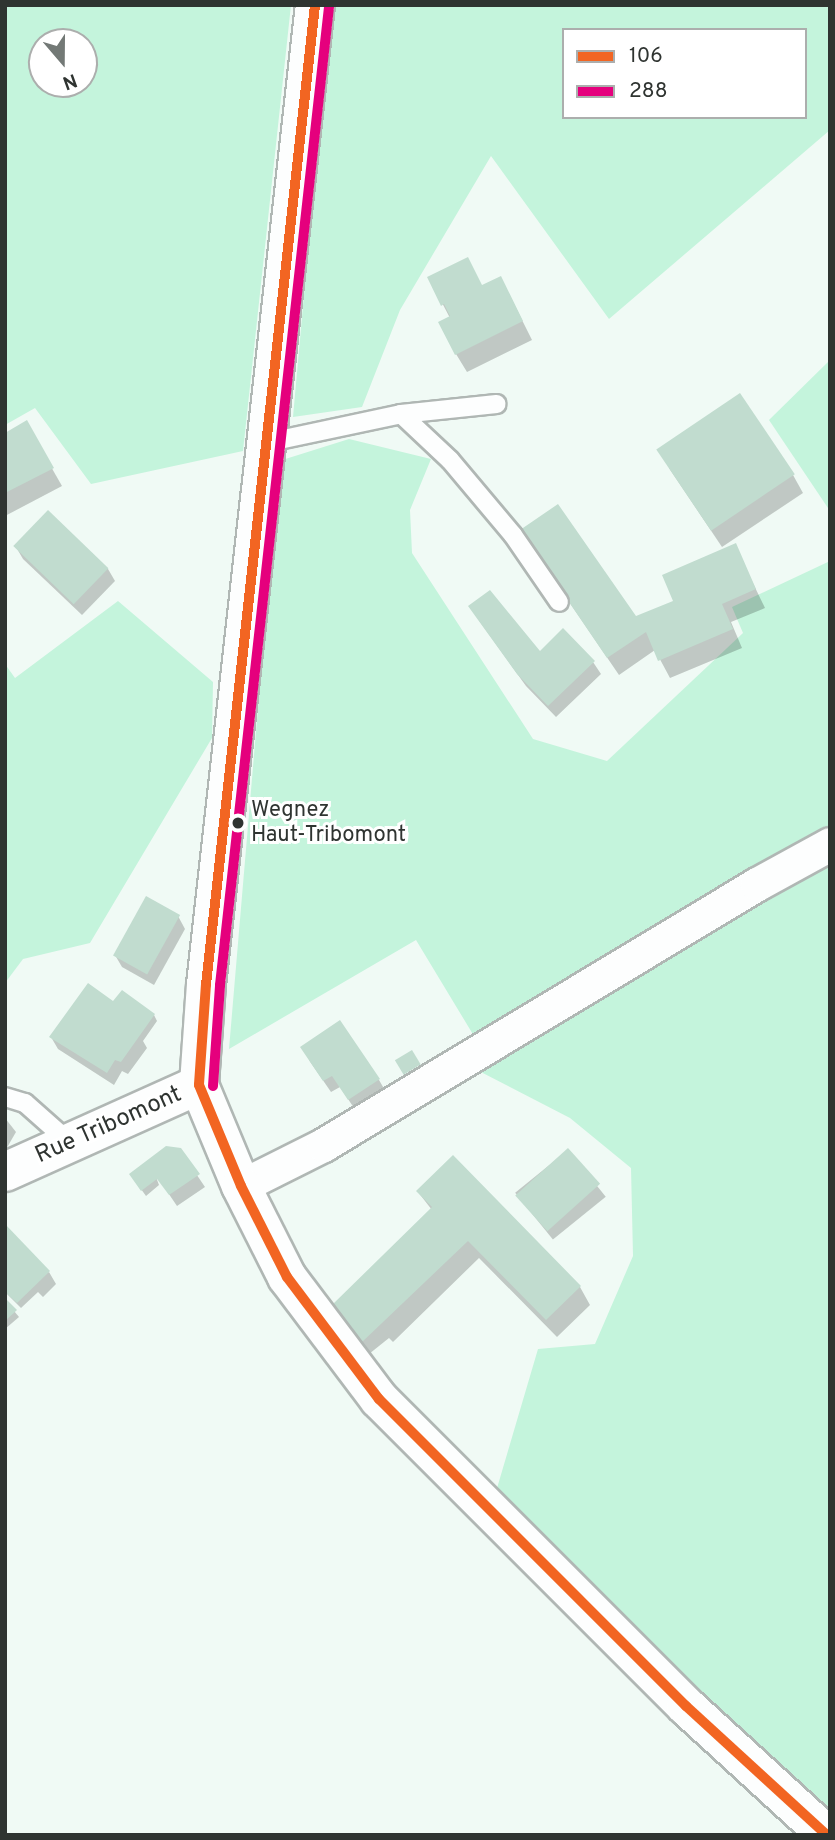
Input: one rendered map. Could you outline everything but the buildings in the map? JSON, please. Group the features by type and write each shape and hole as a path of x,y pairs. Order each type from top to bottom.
{"street":[{"name":"Rue Tribomont","path":"5,1172 199,1085 206,985 315,5"},
{"path":"241,1186 323,1145 757,884 830,844"},
{"path":"199,1085 241,1186 294,1287 379,1399 686,1706 827,1835"}],"lane":[{"path":"265,443 401,414 496,404"},
{"path":"401,414 450,460 513,535 559,602"},
{"path":"5,1097 25,1103 70,1143"}],"green space":[{"path":"5,5 291,5 243,451 91,484 35,408 5,425"},
{"path":"330,5 830,5 830,130 609,319 491,156 400,310 362,407 293,417"},
{"path":"830,360 830,511 769,420"},
{"path":"349,439 431,459 410,510 412,553 533,739 607,761 743,633 732,607 830,561 830,833 477,1041 416,940 229,1049 279,461"},
{"path":"118,601 213,682 212,738 90,943 23,959 5,983 5,664 15,678"},
{"path":"830,860 830,1817 495,1495 538,1349 595,1344 633,1256 631,1168 570,1118 475,1069"}],"transit line":[{"name":"106","path":"315,5 206,984 199,1085 241,1186 287,1277 379,1399 686,1706 827,1835"},
{"name":"288","path":"213,1086 220,985 329,7"}],"place":[{"name":"Wegnez Haut-Tribomont","path":"238,823"}]}
